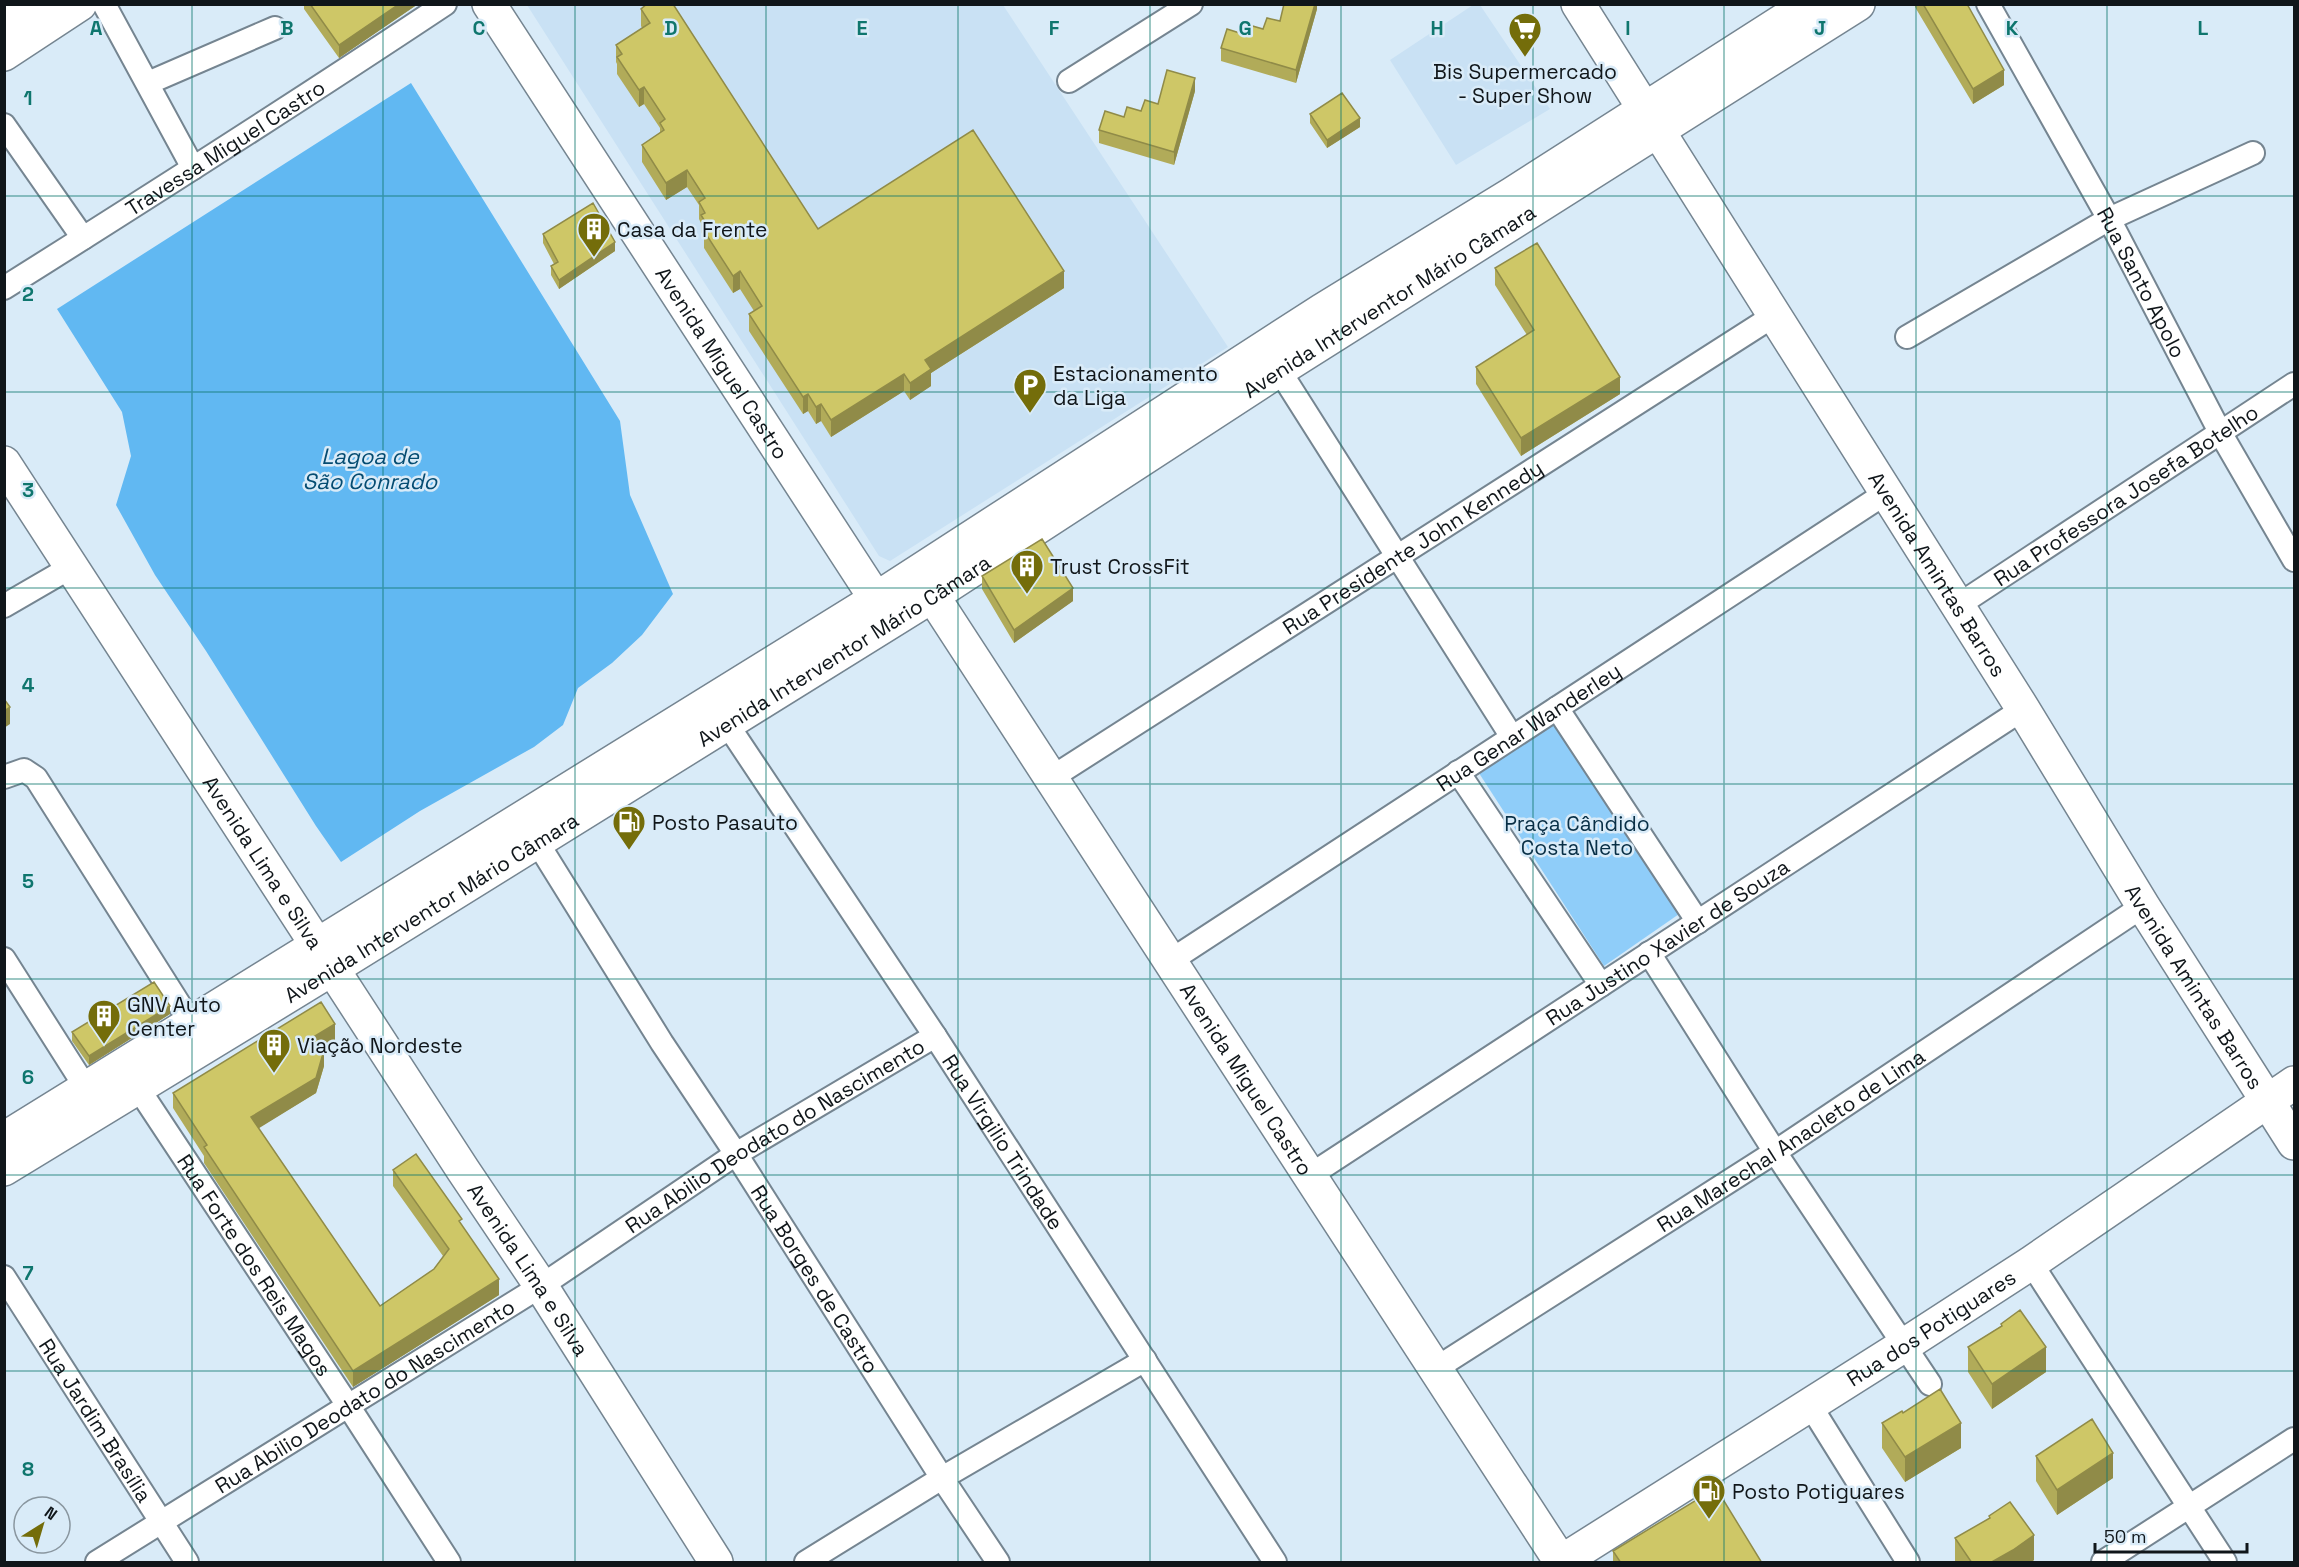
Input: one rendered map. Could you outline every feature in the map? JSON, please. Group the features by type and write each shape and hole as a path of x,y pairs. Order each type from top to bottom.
{"main road":[{"path":"4,24 34,4"},
{"name":"Avenida Miguel Castro","path":"489,4 892,600"},
{"name":"Avenida Amintas Barros","path":"1578,4 2024,709 2143,906 2295,1143"},
{"name":"Avenida Interventor Mário Câmara","path":"4,1138 191,1023 325,957 537,842 727,724 892,600 932,596 1279,370 1652,119 1809,4"},
{"name":"Avenida Interventor Mário Câmara","path":"4,1169 138,1088 325,957 892,600 1321,311 1652,119 1858,4"},
{"path":"4,54 68,8"},
{"name":"Avenida Lima e Silva","path":"4,463 463,1170 541,1286 716,1563"},
{"name":"Avenida Miguel Castro","path":"932,596 1561,1563"},
{"name":"Rua dos Potiguares","path":"1561,1563 2031,1263 2295,1083"}],"street":[{"path":"105,4 193,168"},
{"name":"Travessa Miguel Castro","path":"4,288 257,129 445,4"},
{"path":"1070,81 1191,4"},
{"name":"Rua Santo Apolo","path":"1988,4 2109,219 2221,434 2295,560"},
{"path":"148,83 275,28"},
{"path":"4,124 83,238"},
{"path":"1907,337 2109,219 2253,153"},
{"name":"Rua Presidente John Kennedy","path":"1051,778 1775,315"},
{"path":"1279,370 1512,737"},
{"name":"Rua Professora Josefa Botelho","path":"1958,606 2295,384"},
{"name":"Rua Genar Wanderley","path":"1170,961 1886,493"},
{"path":"4,606 73,566"},
{"path":"1557,708 1698,922"},
{"name":"Rua Justino Xavier de Souza","path":"1309,1176 2024,709"},
{"name":"Rua Virgilio Trindade","path":"727,724 934,1036 1275,1563"},
{"path":"1458,772 1601,986"},
{"path":"15,774 36,778 191,1023"},
{"name":"Rua Borges de Castro","path":"537,842 662,1043 736,1154 998,1563"},
{"name":"Rua Marechal Anacleto de Lima","path":"1435,1369 1776,1152 2143,906"},
{"path":"1649,953 1776,1152 1930,1384"},
{"path":"4,959 86,1088"},
{"name":"Rua Abilio Deodato do Nascimento","path":"97,1563 541,1286 736,1154 934,1036"},
{"name":"Rua Forte dos Reis Magos","path":"138,1088 449,1563"},
{"path":"2031,1263 2225,1563"},
{"name":"Rua Jardim Brasília","path":"4,1276 187,1563"},
{"path":"806,1563 942,1478 1145,1360"},
{"path":"1810,1405 1908,1563"},
{"path":"2103,1563 2295,1439"}],"shaded area":[{"path":"527,5 1003,5 1228,347 890,561 879,556"},
{"path":"1473,5 1480,5 1550,109 1456,165 1390,60"}],"green space":[{"name":"Praça Cândido Costa Neto","path":"1554,716 1682,912 1604,966 1475,767"}],"water":[{"name":"Lagoa de São Conrado","path":"411,83 620,421 630,495 673,594 642,635 612,663 578,688 563,725 534,747 420,811 341,862 155,575 116,505 131,456 122,412 57,309"}],"building":[{"path":"310,4 399,4 339,45"},
{"path":"647,4 673,4 818,229 973,130 1064,271 925,360 931,369 910,383 904,374 831,420 821,404 816,407 808,394 803,397 749,314 762,306 740,271 733,276 704,231 709,228 701,215 705,213 699,202 705,198 687,170 666,183 642,145 664,130 660,123 665,119 644,87 639,90 617,57 622,54 616,45 650,23 641,9"},
{"path":"1284,4 1315,4 1296,70 1221,48 1227,29 1246,35 1249,25 1263,29 1267,18 1280,21"},
{"path":"1923,4 1967,4 2004,70 1973,89"},
{"path":"1167,70 1195,78 1174,152 1099,130 1105,111 1124,117 1127,107 1141,111 1145,100 1158,104"},
{"path":"1342,93 1360,118 1327,140 1310,114"},
{"path":"593,203 615,242 559,280 551,266 558,262 543,234"},
{"path":"1537,243 1620,377 1521,438 1476,367 1534,330 1495,268"},
{"name":"Trust CrossFit","path":"1042,539 1073,588 1014,630 982,576"},
{"path":"4,699 10,707 4,711"},
{"path":"154,982 170,1006 89,1056 72,1032"},
{"path":"321,1002 335,1024 315,1036 324,1050 316,1078 251,1117 380,1306 434,1269 449,1249 393,1170 416,1154 462,1219 459,1221 499,1279 353,1371 204,1147 207,1145 173,1093"},
{"path":"2020,1310 2046,1347 1992,1384 1968,1347 2002,1326 2001,1324"},
{"path":"1940,1389 1961,1423 1905,1457 1882,1423 1902,1411 1903,1413"},
{"path":"2092,1419 2113,1453 2057,1490 2036,1456"},
{"path":"1716,1488 1762,1563 1621,1563 1613,1551"},
{"path":"2010,1502 2034,1535 1990,1563 1972,1563 1955,1538 1990,1518 1989,1516"}],"place":[{"name":"Bis Supermercado - Super Show","path":"1525,58"},
{"name":"Casa da Frente","path":"594,258"},
{"name":"Estacionamento da Liga","path":"1030,414"},
{"name":"Trust CrossFit","path":"1027,595"},
{"name":"Posto Pasauto","path":"629,851"},
{"name":"GNV Auto Center","path":"104,1045"},
{"name":"Viação Nordeste","path":"274,1074"},
{"name":"Posto Potiguares","path":"1709,1520"}]}
